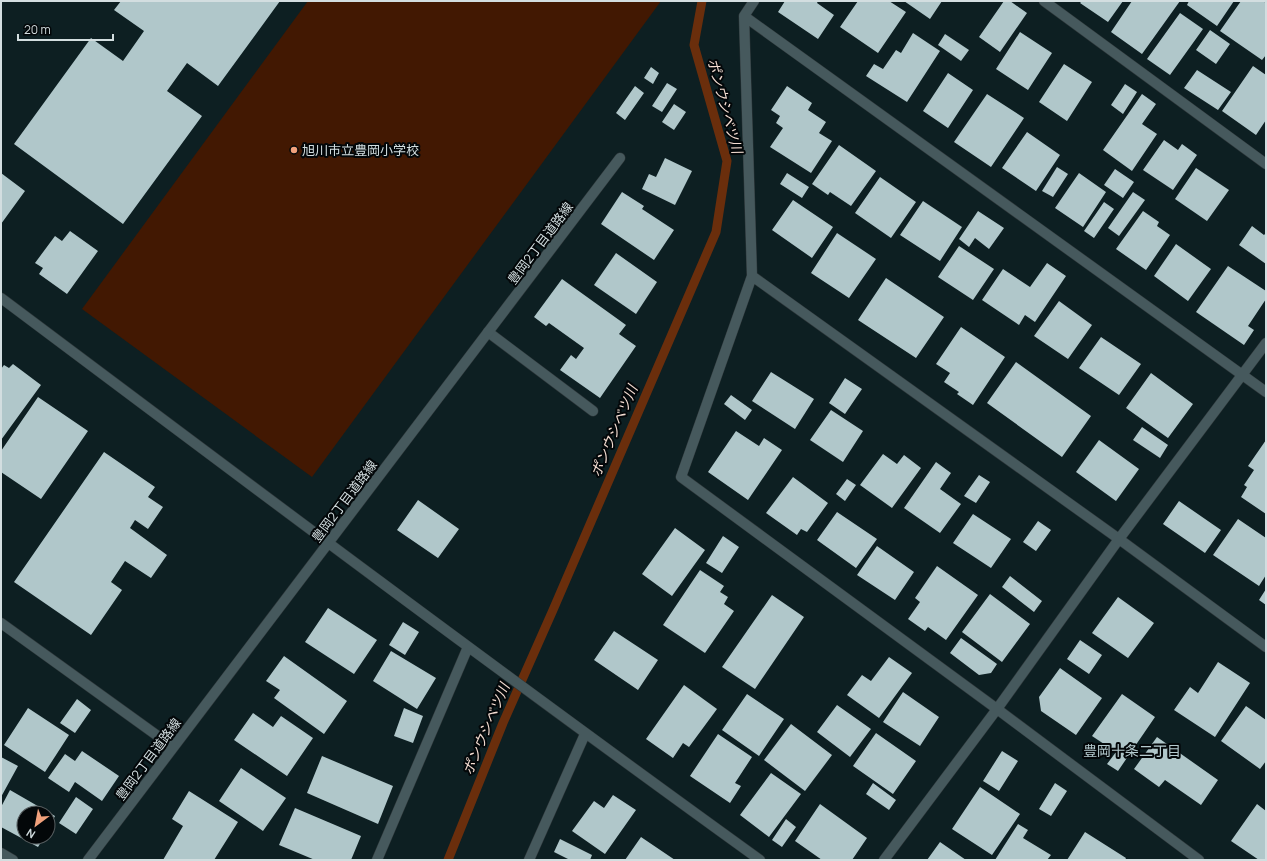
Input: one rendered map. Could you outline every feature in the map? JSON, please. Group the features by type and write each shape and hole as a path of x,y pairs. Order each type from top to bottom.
{"street":[{"path":"754,1 744,16 752,276 681,477 997,709 1199,860"},
{"path":"1044,1 1266,164"},
{"path":"744,16 1266,392"},
{"name":"豊岡2丁目道路線","path":"88,860 620,158"},
{"path":"752,276 1119,539 1266,647"},
{"path":"1,298 585,734 760,860"},
{"path":"488,332 593,411"},
{"path":"884,860 997,709 1119,539 1266,343"},
{"path":"1,623 173,747"},
{"path":"377,860 468,647"},
{"path":"529,860 585,734"},
{"path":"1,853 13,860"}],"shaded area":[{"name":"旭川市立豊岡小学校","path":"308,1 661,1 312,477 82,309"}],"building":[{"path":"121,1 280,1 218,86 187,63 167,91 202,116 123,224 14,144 91,38 123,61 144,31 114,10"},
{"path":"785,1 818,1 817,3 834,15 818,39 778,12"},
{"path":"858,1 889,1 906,12 878,53 840,27"},
{"path":"904,1 942,1 930,19"},
{"path":"1004,1 1010,1 1027,13 1000,52 979,37"},
{"path":"1082,1 1123,1 1108,22 1080,3"},
{"path":"1132,1 1180,1 1142,54 1111,32"},
{"path":"1189,1 1234,1 1217,26 1187,5"},
{"path":"1241,1 1263,1 1266,3 1266,55 1262,60 1220,31"},
{"path":"1180,13 1203,29 1170,75 1147,59"},
{"path":"1210,30 1230,44 1216,64 1196,50"},
{"path":"1020,32 1052,53 1028,90 996,69"},
{"path":"913,33 940,51 907,102 866,76 874,64 883,69 896,50 901,53"},
{"path":"945,34 969,50 961,61 938,45"},
{"path":"1064,64 1092,82 1067,121 1039,102"},
{"path":"1253,66 1266,75 1266,120 1256,135 1222,111"},
{"path":"651,67 659,73 653,84 644,78"},
{"path":"1197,70 1231,92 1218,110 1184,88"},
{"path":"948,73 973,90 948,128 923,111"},
{"path":"667,83 677,89 662,112 652,106"},
{"path":"1125,84 1137,92 1123,114 1111,105"},
{"path":"635,86 644,93 625,120 616,113"},
{"path":"787,86 812,103 808,110 826,122 819,133 832,141 811,173 770,147 783,128 776,123 780,116 771,110"},
{"path":"987,94 1024,118 991,167 954,142"},
{"path":"1142,94 1156,104 1142,124 1157,134 1132,171 1103,150"},
{"path":"674,104 686,112 674,130 662,122"},
{"path":"1027,132 1060,155 1036,191 1002,168"},
{"path":"1164,140 1178,150 1182,144 1197,155 1173,190 1143,170"},
{"path":"839,145 876,171 851,206 830,192 828,195 812,184"},
{"path":"665,158 692,171 675,205 642,189 649,174 656,177"},
{"path":"1057,167 1068,174 1053,197 1042,191"},
{"path":"1196,168 1229,190 1207,221 1175,199"},
{"path":"1115,169 1134,182 1123,198 1104,185"},
{"path":"1,173 25,191 1,224"},
{"path":"787,173 809,187 802,198 780,184"},
{"path":"1079,173 1106,192 1083,227 1055,208"},
{"path":"880,177 916,202 891,238 855,213"},
{"path":"622,192 644,206 642,209 674,230 654,260 601,224"},
{"path":"1133,192 1145,200 1119,236 1108,228"},
{"path":"793,200 833,227 812,258 772,230"},
{"path":"923,201 962,227 940,261 900,235"},
{"path":"1104,202 1114,209 1094,238 1084,231"},
{"path":"978,211 1004,228 989,249 975,238 969,247 959,239"},
{"path":"1143,211 1159,222 1157,226 1170,235 1146,270 1116,249"},
{"path":"1252,226 1264,235 1266,233 1266,264 1239,245"},
{"path":"70,231 98,251 67,294 39,274 43,268 35,263 55,236 62,241"},
{"path":"837,233 876,259 849,298 811,273"},
{"path":"1176,244 1211,269 1188,301 1154,276"},
{"path":"959,246 994,269 973,300 938,277"},
{"path":"616,253 657,282 636,314 594,285"},
{"path":"1047,263 1066,276 1035,322 1025,315 1019,325 982,300 1003,269 1030,287"},
{"path":"1228,266 1266,291 1266,299 1248,326 1254,330 1244,345 1196,312"},
{"path":"886,278 944,317 916,358 858,320"},
{"path":"562,279 626,325 619,334 636,346 600,398 560,370 571,355 576,359 584,348 549,323 546,326 534,317"},
{"path":"1059,301 1092,325 1068,359 1034,336"},
{"path":"961,327 1005,357 973,405 957,394 959,392 944,382 950,373 936,364"},
{"path":"1101,337 1141,364 1119,395 1079,368"},
{"path":"1016,362 1091,416 1062,457 987,403"},
{"path":"13,364 41,385 1,440 1,369 4,365 9,368"},
{"path":"771,372 814,399 795,429 752,401"},
{"path":"1151,373 1193,404 1168,438 1126,408"},
{"path":"845,378 862,389 845,414 829,403"},
{"path":"731,395 752,410 745,420 724,404"},
{"path":"38,397 88,431 41,499 1,472 1,451"},
{"path":"831,410 863,431 843,462 810,440"},
{"path":"1142,427 1168,445 1160,458 1133,440"},
{"path":"736,431 759,446 764,438 782,450 748,500 708,472"},
{"path":"1099,440 1139,469 1116,501 1076,472"},
{"path":"1266,440 1266,514 1241,497 1247,487 1244,485 1254,470 1248,466"},
{"path":"104,452 155,487 148,497 163,507 148,529 135,520 130,528 167,555 151,578 125,561 111,582 122,590 91,635 14,582"},
{"path":"883,454 897,464 904,455 921,468 892,508 860,485"},
{"path":"936,462 951,473 940,489 961,504 940,533 904,508"},
{"path":"979,475 990,482 976,503 964,496"},
{"path":"793,477 828,503 807,532 801,529 797,535 766,513"},
{"path":"847,479 856,485 845,501 836,494"},
{"path":"418,500 459,529 438,558 397,530"},
{"path":"1179,501 1221,530 1205,553 1163,524"},
{"path":"837,512 877,539 856,568 817,540"},
{"path":"973,514 1011,539 991,568 953,543"},
{"path":"1238,519 1266,538 1266,575 1259,586 1213,555"},
{"path":"1038,521 1051,530 1036,551 1023,542"},
{"path":"675,528 705,550 672,596 642,574"},
{"path":"723,536 739,547 722,573 706,563"},
{"path":"877,546 914,572 895,600 857,575"},
{"path":"937,566 978,595 946,640 928,627 925,631 908,619 920,602 915,598"},
{"path":"700,570 724,586 720,592 728,597 724,604 734,611 705,653 663,625"},
{"path":"1010,576 1042,601 1034,612 1002,587"},
{"path":"1266,589 1266,605 1259,600"},
{"path":"990,594 1030,624 1002,662 962,632"},
{"path":"772,595 804,617 755,689 722,667"},
{"path":"1118,597 1154,623 1128,658 1092,633"},
{"path":"328,608 377,640 354,674 305,642"},
{"path":"403,622 419,632 405,655 389,645"},
{"path":"614,631 658,660 638,690 594,660"},
{"path":"961,638 997,664 991,673 979,675 950,653"},
{"path":"1080,640 1102,655 1089,674 1067,659"},
{"path":"391,651 436,678 417,709 373,681"},
{"path":"284,656 347,701 324,734 274,698 280,690 266,681"},
{"path":"889,657 912,673 879,718 847,695 862,675 871,681"},
{"path":"1218,662 1250,683 1215,737 1174,710 1190,687 1198,693"},
{"path":"1060,668 1102,698 1076,735 1041,711 1039,697"},
{"path":"684,685 717,709 689,747 683,743 673,758 646,739"},
{"path":"903,692 939,717 920,746 883,722"},
{"path":"747,694 784,719 759,756 722,730"},
{"path":"1122,694 1155,717 1118,771 1107,764 1116,752 1092,736"},
{"path":"77,699 91,710 75,733 60,723"},
{"path":"837,705 871,729 850,757 817,732"},
{"path":"1246,706 1266,720 1266,761 1260,769 1221,741"},
{"path":"28,708 69,735 45,772 4,745"},
{"path":"404,708 423,716 413,743 394,736"},
{"path":"253,713 273,727 281,716 313,738 287,776 234,740"},
{"path":"791,724 832,755 805,791 764,760"},
{"path":"876,733 916,761 893,794 853,766"},
{"path":"718,734 752,757 735,783 741,786 730,803 690,776"},
{"path":"1157,737 1218,780 1201,805 1165,780 1159,787 1134,769"},
{"path":"82,751 119,776 102,801 75,782 69,792 48,778 65,754 75,761"},
{"path":"1002,751 1018,761 999,791 983,781"},
{"path":"322,756 393,786 378,824 307,793"},
{"path":"1,757 18,766 1,797"},
{"path":"241,768 286,798 263,831 219,801"},
{"path":"771,773 801,794 769,837 740,815"},
{"path":"873,783 896,800 889,810 866,794"},
{"path":"1055,783 1067,791 1051,816 1039,809"},
{"path":"980,787 1020,814 992,855 952,829"},
{"path":"10,790 36,805 16,805 16,835 1,827 1,807"},
{"path":"189,791 238,822 214,860 163,860 183,826 172,819"},
{"path":"613,795 636,810 605,854 572,831 594,801 604,808"},
{"path":"76,797 93,809 76,834 59,823"},
{"path":"820,804 867,838 852,860 822,860 795,841"},
{"path":"1257,804 1266,811 1266,860 1259,860 1231,841"},
{"path":"295,808 361,836 351,860 315,860 279,845"},
{"path":"786,819 796,827 782,847 772,840"},
{"path":"1018,824 1028,830 1023,838 1051,855 1047,860 995,860"},
{"path":"1085,832 1126,858 1125,860 1067,860"},
{"path":"641,837 675,860 625,860"},
{"path":"560,839 592,855 590,860 570,860 554,852"},
{"path":"940,842 966,860 927,860"}],"waterway":[{"name":"ポンウシベツ川","path":"448,860 503,723 716,232 727,161 694,45 702,1"}],"place":[{"name":"旭川市立豊岡小学校","path":"294,150"}],"district":[{"name":"豊岡十条二丁目","path":"1132,751"}]}
